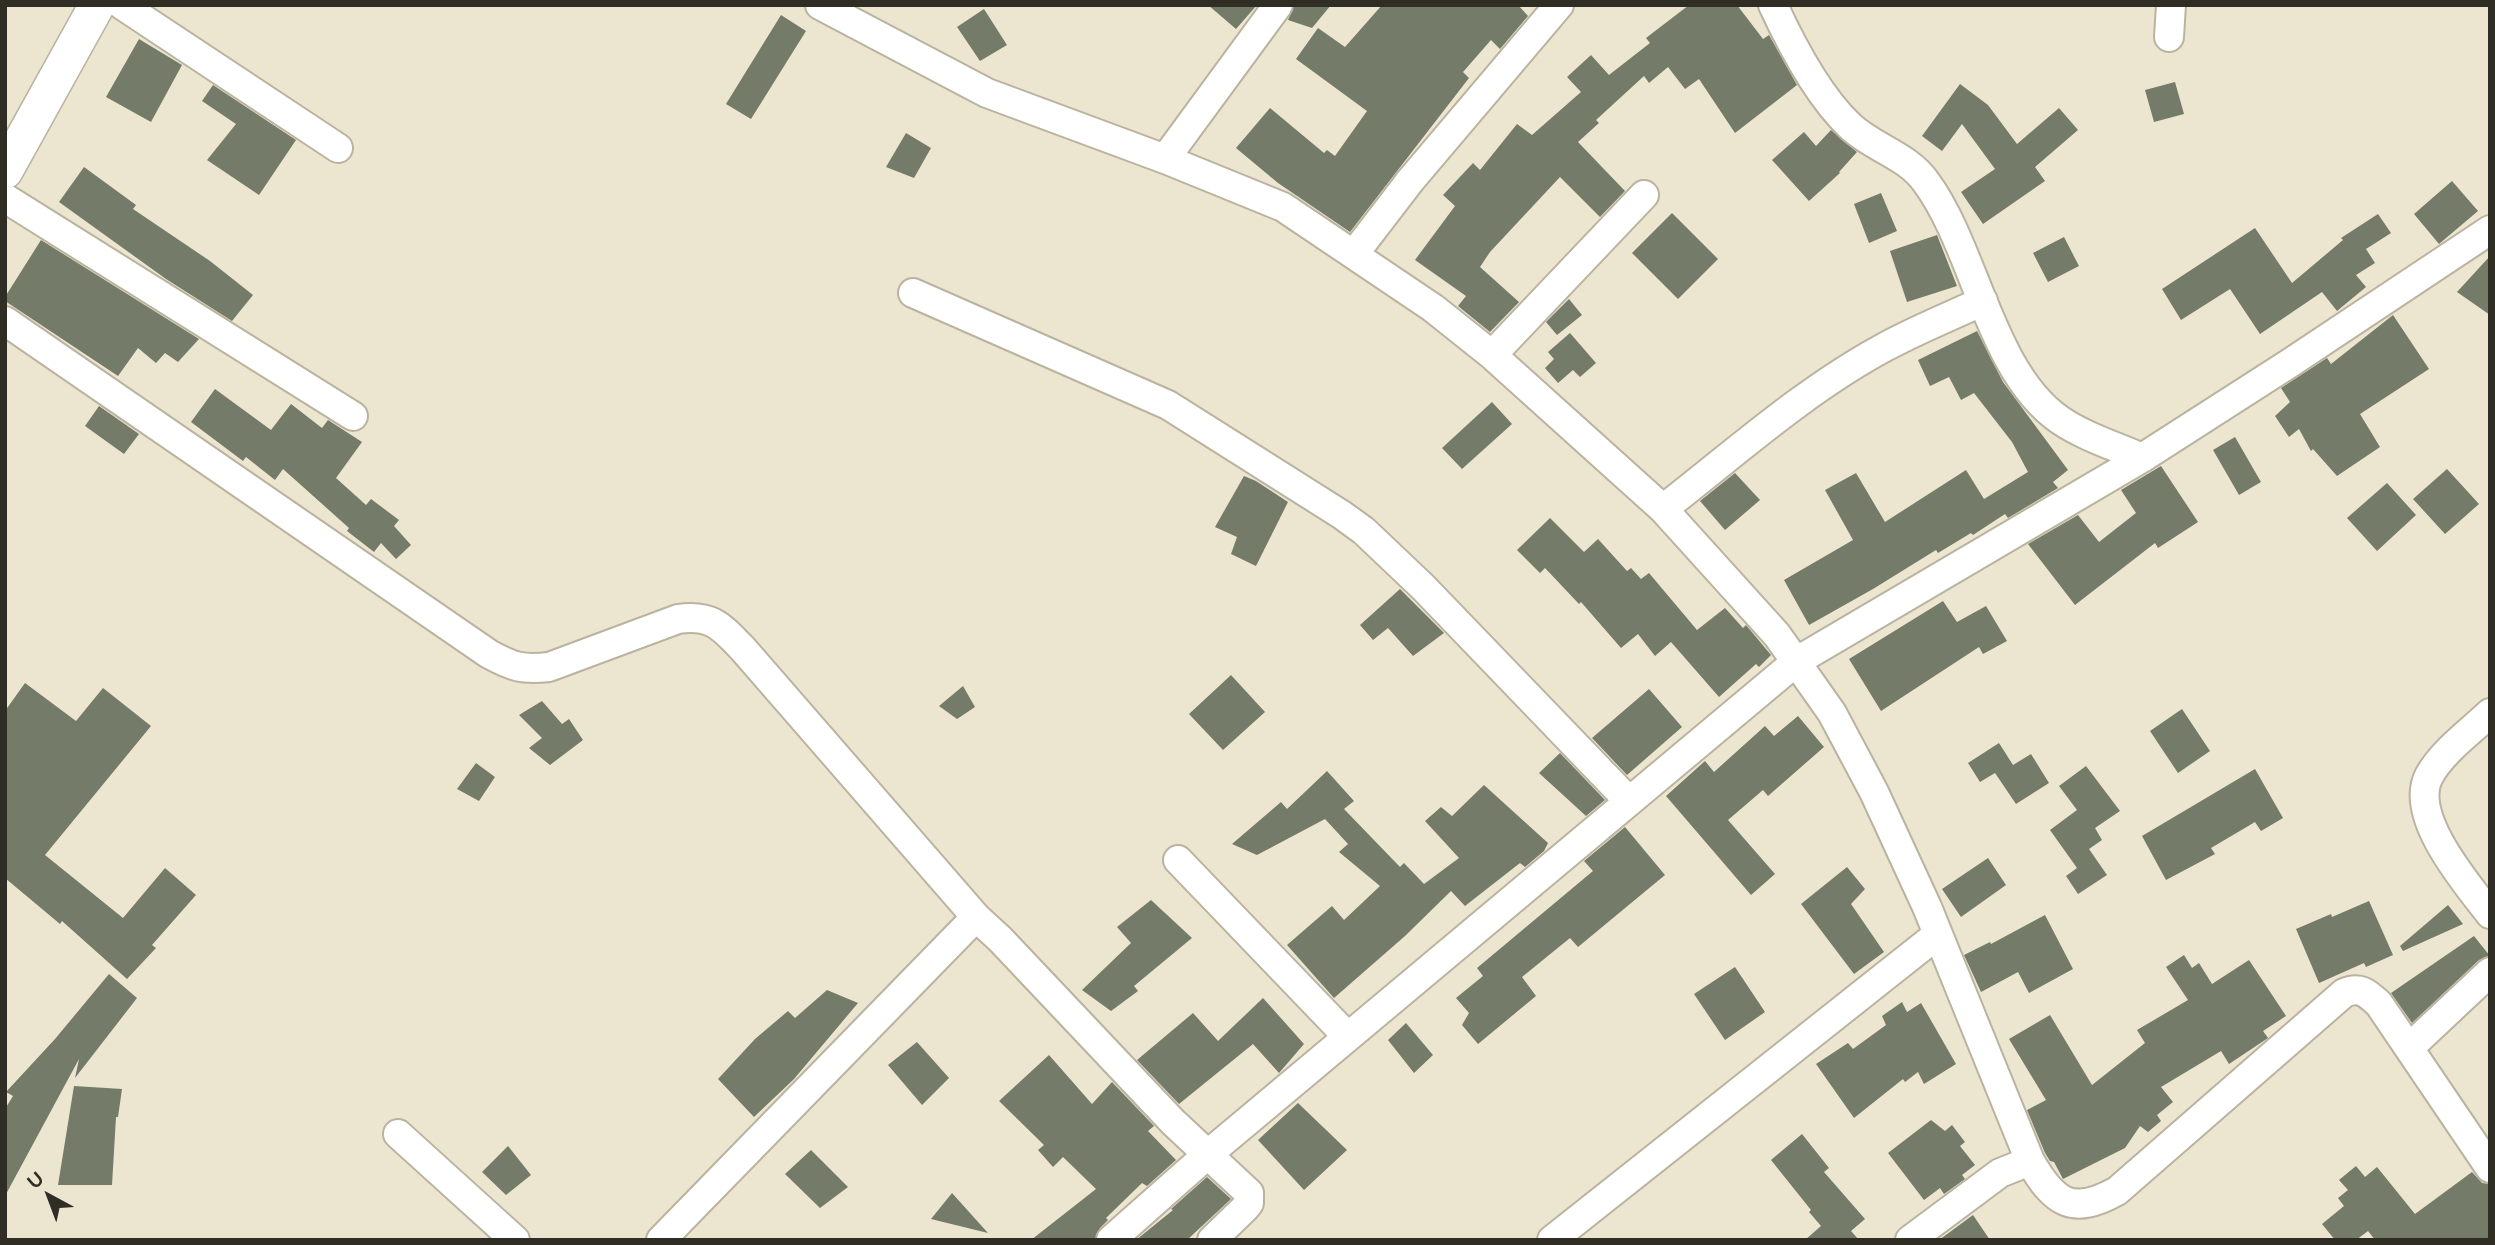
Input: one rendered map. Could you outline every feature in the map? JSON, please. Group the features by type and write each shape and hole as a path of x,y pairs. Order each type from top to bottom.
{"street":[{"path":"10,152 97,5"},
{"path":"122,5 338,148"},
{"path":"820,5 987,93 1166,159 1283,206 1433,308 1492,355 1663,509 1777,635 1832,713 1874,792 1927,907 1926,942 2016,1166 2042,1181 2064,1200 2079,1205 2098,1202 2117,1191 2344,993 2353,989 2363,990 2378,1004 2490,1168"},
{"path":"1166,159 1278,5"},
{"path":"1353,254 1410,181 1559,5"},
{"path":"1773,5 1808,70 1848,125 1873,145 1913,167 1927,182 1943,210 1999,338 2036,398 2060,420 2142,458"},
{"path":"2169,37 2171,5"},
{"path":"1492,355 1644,195"},
{"path":"5,198 353,416"},
{"path":"1111,1240 1207,1156 1797,661 2142,458 2490,229"},
{"path":"913,293 1168,405 1342,515 1364,531 1423,587 1629,801"},
{"path":"1663,509 1830,382 1885,347 1983,301"},
{"path":"5,321 489,654 513,667 530,670 550,667 678,619 696,616 714,622 743,649 976,917 1207,1156 1245,1188 1250,1198 1245,1208 1212,1240"},
{"path":"2490,713 2430,775 2425,797 2426,810 2451,862 2490,914"},
{"path":"1178,860 1348,1038"},
{"path":"661,1240 976,917"},
{"path":"1552,1240 1926,942"},
{"path":"2409,1048 2490,972"},
{"path":"398,1133 515,1240"},
{"path":"1910,1240 2016,1166"}],"building":[{"path":"1208,5 1257,5 1236,29"},
{"path":"1294,5 1331,5 1312,28 1288,20"},
{"path":"1382,5 1518,5 1528,16 1500,49 1491,40 1463,72 1469,78 1350,232 1278,183 1236,148 1270,108 1324,153 1327,150 1335,156 1367,111 1296,59 1318,28 1345,47"},
{"path":"1689,5 1737,5 1763,39 1769,35 1797,85 1735,133 1699,79 1685,89 1668,67 1649,83 1644,76 1596,120 1599,123 1578,142 1625,191 1600,217 1560,177 1490,252 1480,267 1519,302 1490,332 1458,306 1466,296 1415,260 1455,206 1443,195 1473,163 1480,170 1517,124 1532,135 1581,92 1567,77 1591,55 1609,75 1650,43 1646,38"},
{"path":"984,9 1007,45 980,61 957,27"},
{"path":"781,15 806,31 751,119 726,104"},
{"path":"139,39 182,65 151,122 106,97"},
{"path":"2175,82 2184,114 2154,122 2145,90"},
{"path":"1960,84 1988,105 2017,144 2059,108 2078,130 2035,167 2045,181 1983,224 1961,192 1995,169 1962,124 1942,151 1922,136"},
{"path":"213,85 296,140 259,195 207,160 236,124 202,101"},
{"path":"1831,130 1857,152 1840,173 1809,201 1772,160 1804,132 1816,146"},
{"path":"906,133 931,148 914,178 886,167"},
{"path":"84,167 136,205 133,209 210,261 253,295 232,321 166,279 59,202"},
{"path":"2452,181 2478,211 2439,244 2414,214"},
{"path":"1881,193 1897,231 1869,243 1854,204"},
{"path":"1672,213 1718,259 1678,299 1632,253"},
{"path":"2378,214 2391,233 2366,249 2375,263 2356,275 2366,287 2337,311 2322,292 2260,334 2230,289 2181,320 2162,289 2255,228 2292,283 2343,240 2341,238"},
{"path":"1937,235 1957,286 1907,302 1890,251"},
{"path":"2064,237 2079,266 2048,282 2033,253"},
{"path":"41,240 199,339 178,362 165,353 156,363 138,348 118,376 5,301"},
{"path":"2490,256 2490,315 2457,292"},
{"path":"1569,299 1582,315 1557,335 1546,322"},
{"path":"2393,315 2429,369 2360,414 2380,447 2337,476 2313,449 2311,451 2299,429 2289,437 2275,416 2290,402 2281,388 2327,358 2331,364"},
{"path":"1977,331 2003,382 2068,470 2053,482 2058,488 2008,518 2005,514 1973,535 1971,533 1938,553 1936,550 1809,625 1784,580 1853,540 1825,490 1856,473 1885,522 1966,470 1984,499 2028,472 2012,442 1974,393 1961,400 1949,377 1930,386 1918,360"},
{"path":"1570,333 1596,363 1580,377 1573,370 1558,383 1545,368 1554,359 1548,352"},
{"path":"215,389 271,430 291,404 322,428 328,420 362,442 336,478 366,505 371,499 399,520 394,526 411,545 396,559 381,543 374,552 347,531 349,528 283,469 275,480 246,457 243,461 191,422"},
{"path":"1492,402 1512,424 1462,469 1442,448"},
{"path":"99,406 139,434 124,454 85,426"},
{"path":"2235,437 2261,482 2239,495 2213,450"},
{"path":"2161,466 2198,522 2158,548 2155,543 2075,605 2028,544 2078,515 2099,542 2136,513 2121,490"},
{"path":"2447,469 2479,504 2445,534 2413,499"},
{"path":"1735,473 1760,500 1725,530 1700,501"},
{"path":"1244,476 1288,502 1256,566 1231,554 1237,537 1215,527"},
{"path":"2387,483 2416,515 2377,551 2347,518"},
{"path":"1550,518 1584,552 1598,539 1627,571 1631,568 1641,579 1649,573 1697,630 1725,608 1743,628 1746,625 1771,655 1759,667 1756,664 1719,697 1671,642 1655,656 1638,634 1621,648 1581,602 1579,604 1545,568 1540,573 1517,550"},
{"path":"1400,589 1444,633 1413,656 1388,628 1373,640 1360,625"},
{"path":"1943,601 1957,622 1986,606 2007,641 1983,654 1979,647 1881,711 1849,659"},
{"path":"1231,675 1265,712 1223,750 1189,714"},
{"path":"25,683 76,721 103,688 151,726 45,855 123,918 165,868 196,895 152,945 156,948 127,979 62,921 60,924 5,878 5,711"},
{"path":"963,686 975,707 957,719 939,706"},
{"path":"1649,689 1682,727 1627,775 1592,738"},
{"path":"542,701 562,724 569,719 583,740 550,765 529,748 542,738 519,715"},
{"path":"2182,709 2210,751 2178,773 2150,731"},
{"path":"1798,716 1824,747 1768,796 1763,790 1728,820 1775,874 1751,895 1666,796 1705,761 1714,772 1765,726 1774,736"},
{"path":"1999,743 2013,765 2031,754 2049,783 2016,804 1995,773 1980,782 1968,763"},
{"path":"1560,753 1605,800 1586,816 1539,773"},
{"path":"476,763 495,777 479,801 457,789"},
{"path":"2086,766 2120,811 2095,828 2102,840 2089,849 2107,875 2078,894 2066,876 2077,868 2050,830 2077,810 2059,786"},
{"path":"2255,769 2283,818 2261,831 2255,822 2211,848 2215,854 2166,880 2142,836"},
{"path":"1327,771 1354,801 1344,809 1400,867 1404,863 1424,884 1459,858 1425,821 1441,807 1452,816 1484,785 1548,843 1544,851 1525,867 1520,863 1465,906 1451,891 1405,936 1334,998 1287,945 1332,906 1344,920 1380,886 1339,852 1348,844 1325,819 1257,855 1232,844 1281,802 1287,809"},
{"path":"1625,827 1665,875 1578,947 1570,938 1522,977 1536,996 1478,1044 1462,1025 1469,1013 1456,998 1483,976 1477,968 1593,871 1584,861"},
{"path":"1988,858 2006,885 1961,917 1942,889"},
{"path":"1847,867 1865,889 1851,904 1884,952 1854,974 1801,904"},
{"path":"1151,900 1192,938 1134,986 1138,991 1111,1011 1082,990 1131,943 1117,927"},
{"path":"2369,901 2393,955 2366,967 2364,963 2319,983 2296,929"},
{"path":"2448,905 2463,924 2403,951 2400,946"},
{"path":"2045,915 2073,969 2029,993 2018,972 1981,992 1964,955"},
{"path":"2474,936 2490,956 2479,960 2412,1023 2391,993"},
{"path":"2184,955 2192,968 2199,963 2212,984 2249,960 2286,1016 2263,1031 2268,1038 2229,1064 2221,1051 2161,1087 2173,1102 2157,1115 2161,1121 2148,1132 2140,1126 2125,1148 2063,1179 2054,1162 2050,1161 2045,1153 2027,1110 2046,1100 2009,1039 2050,1015 2092,1085 2145,1043 2137,1030 2188,1000 2166,967"},
{"path":"1735,967 1765,1012 1725,1040 1694,994"},
{"path":"109,974 137,998 75,1078 79,1059 5,1196 5,1109 13,1096 6,1092"},
{"path":"827,990 858,1003 794,1079 754,1117 718,1079 755,1039 788,1011 795,1018"},
{"path":"1263,998 1304,1044 1279,1073 1253,1044 1179,1104 1137,1060 1193,1013 1218,1041"},
{"path":"1902,1002 1907,1012 1921,1003 1956,1064 1924,1084 1918,1072 1905,1082 1903,1079 1854,1118 1816,1064 1848,1043 1853,1049 1886,1025 1882,1016"},
{"path":"1406,1023 1433,1055 1414,1073 1388,1040"},
{"path":"917,1042 949,1078 922,1105 888,1065"},
{"path":"1049,1055 1092,1104 1112,1082 1154,1126 1148,1131 1176,1160 1147,1186 1142,1183 1106,1218 1108,1220 1100,1228 1095,1240 1031,1240 1096,1189 1063,1157 1053,1167 1038,1150 1044,1145 999,1101"},
{"path":"74,1086 122,1089 116,1117 112,1185 58,1185"},
{"path":"1298,1103 1347,1150 1304,1190 1258,1140"},
{"path":"1931,1120 1945,1131 1952,1125 1965,1142 1960,1146 1975,1165 1962,1175 1965,1179 1944,1194 1940,1188 1924,1200 1888,1153"},
{"path":"1802,1134 1829,1168 1824,1172 1865,1219 1851,1231 1859,1240 1805,1240 1821,1226 1771,1160"},
{"path":"508,1146 531,1175 506,1195 482,1172"},
{"path":"811,1150 848,1187 820,1208 785,1174"},
{"path":"2356,1166 2365,1177 2377,1167 2415,1214 2472,1172 2482,1183 2490,1184 2490,1240 2375,1240 2368,1231 2356,1240 2335,1240 2322,1224 2344,1206 2338,1198 2348,1190 2339,1180"},
{"path":"1207,1177 1231,1199 1187,1240 1136,1240 1173,1210 1171,1209"},
{"path":"952,1193 988,1233 931,1219"},
{"path":"1973,1215 1990,1240 1939,1240"}]}
